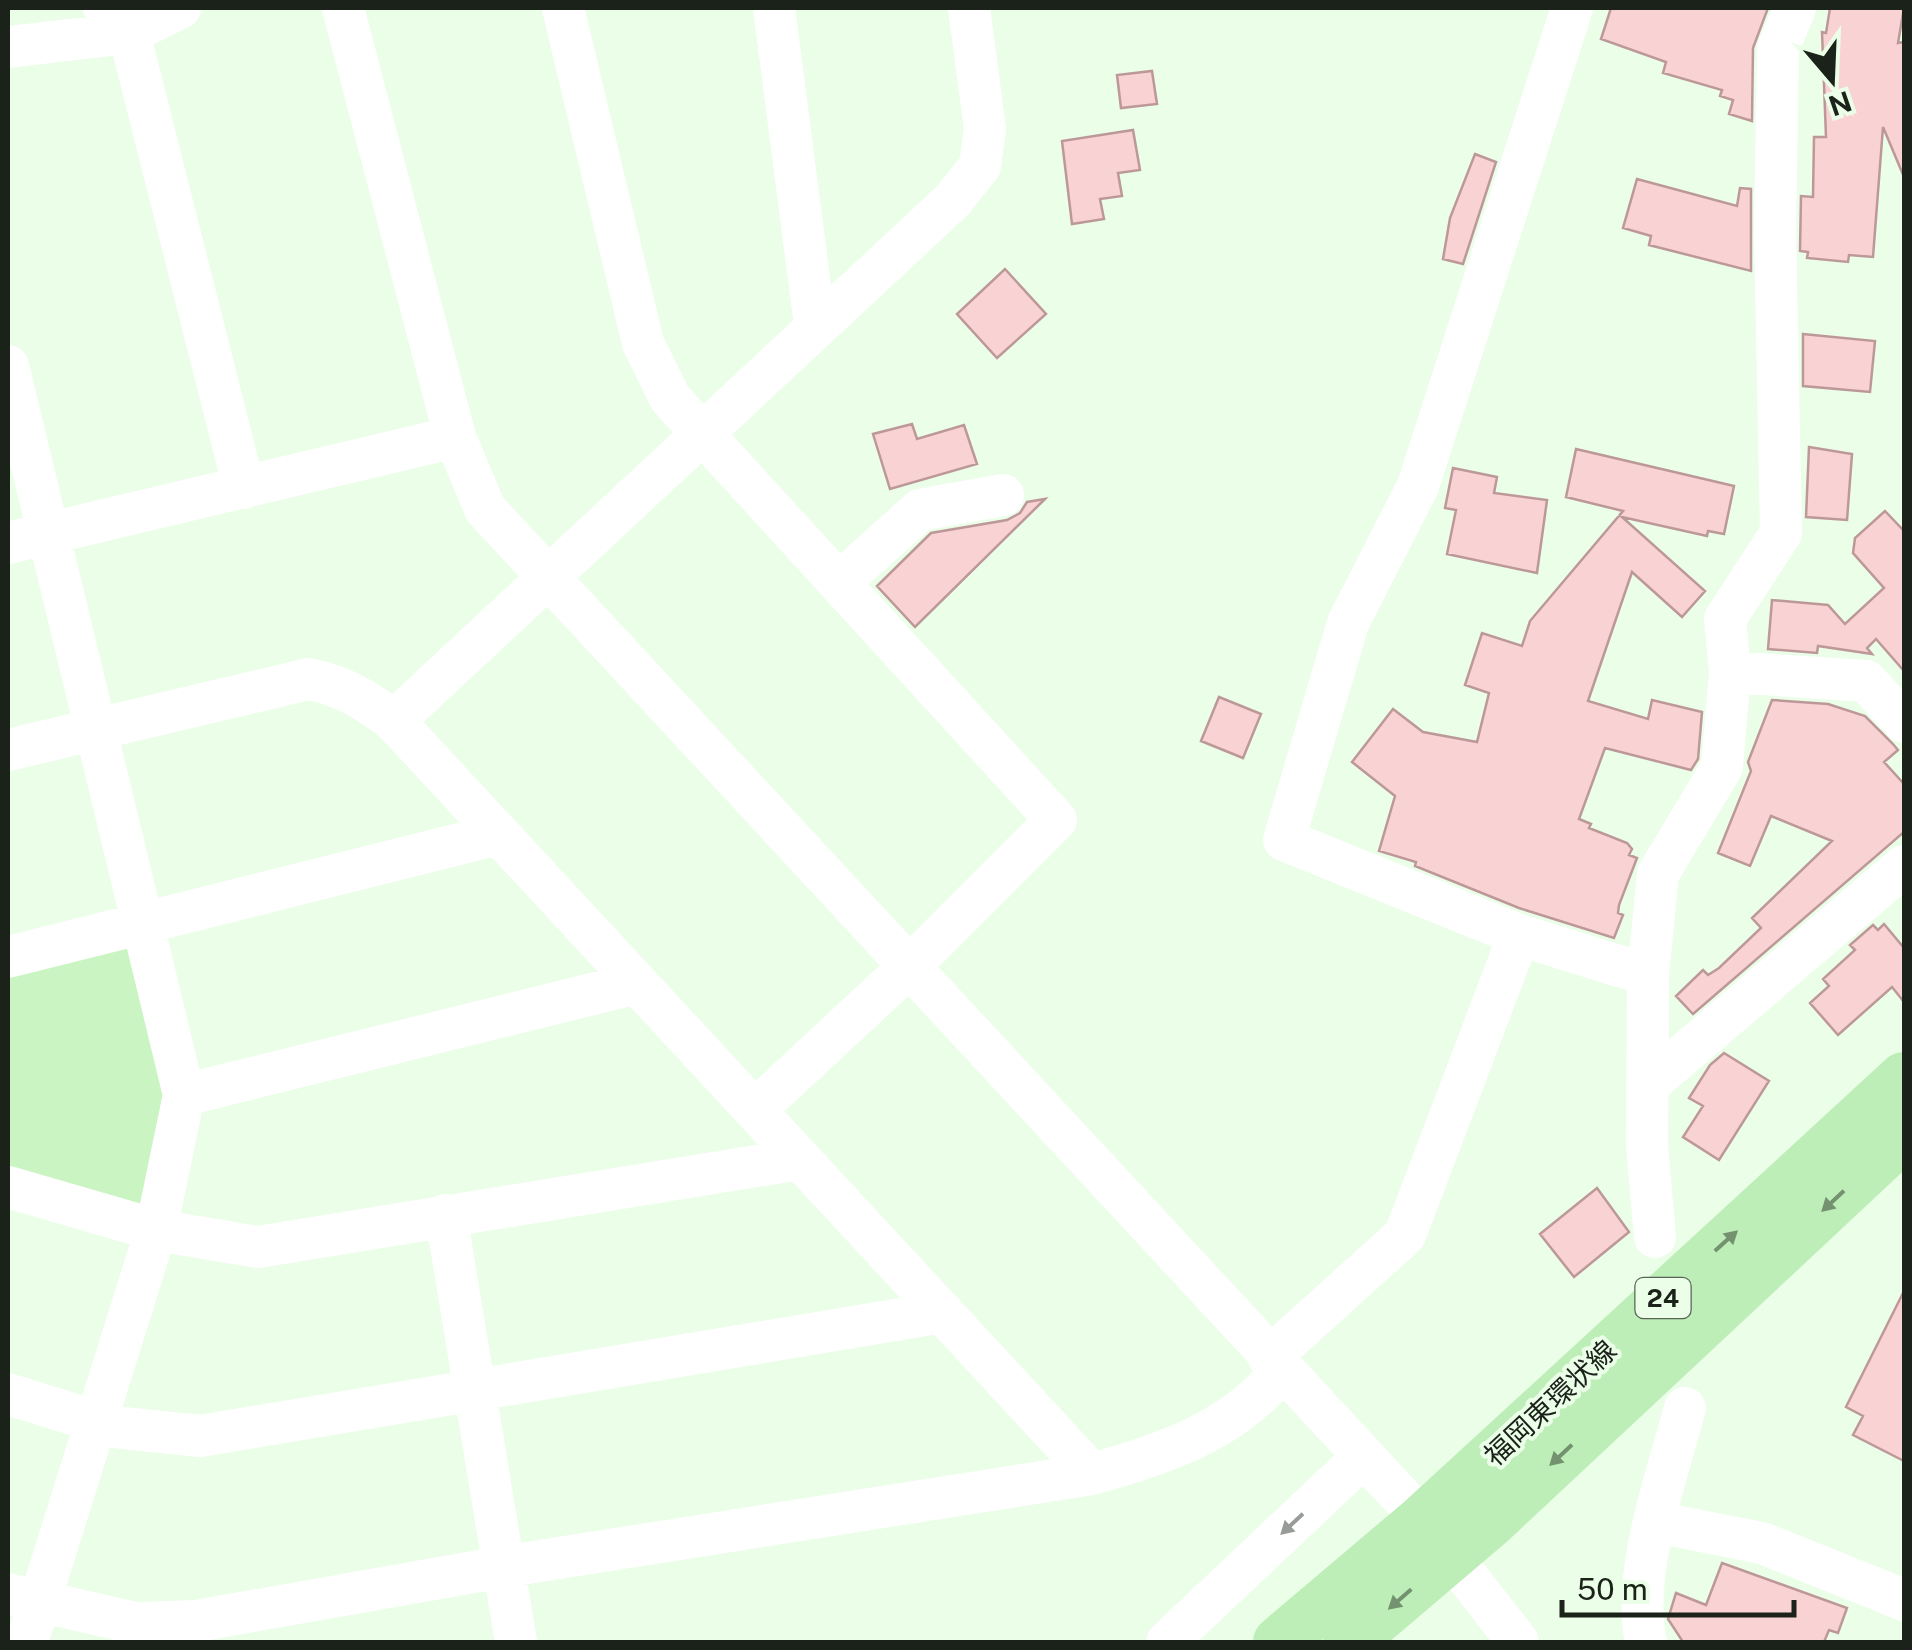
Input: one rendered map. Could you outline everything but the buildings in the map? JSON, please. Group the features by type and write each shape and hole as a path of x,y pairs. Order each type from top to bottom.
{"main road":[{"name":"福岡東環状線","path":"1349,1642 1437,1538 1904,1078"},
{"name":"福岡東環状線","path":"1279,1642 1437,1538 1904,1135"}],"street":[{"path":"8,47 180,8"},
{"path":"343,8 454,437 485,509 544,578 911,965 1437,1538 1507,1628"},
{"path":"563,8 642,344 670,398 1056,820 911,965 755,1110"},
{"path":"774,8 815,325"},
{"path":"394,721 952,201 980,166 986,129 969,8"},
{"path":"1572,8 1418,486 1348,623 1284,840 1519,935 1648,975"},
{"path":"1655,1237 1647,1146 1648,975 1658,874 1722,768 1730,672 1725,619 1781,533 1776,233 1778,49 1795,8"},
{"path":"116,20 244,488"},
{"path":"8,366 184,1094 156,1230 94,1421 25,1613 134,1624 196,1621 502,1567 1092,1474 1169,1450 1227,1420 1267,1389 1275,1364 1406,1235 1519,935"},
{"path":"8,543 454,437"},
{"path":"839,583 920,510 1003,496"},
{"path":"1730,672 1866,681 1904,722"},
{"path":"8,750 309,680 338,684 394,721 1092,1474"},
{"path":"8,957 499,834"},
{"path":"1649,1084 1904,866"},
{"path":"184,1094 637,983"},
{"path":"8,1187 156,1230 258,1247 800,1159"},
{"path":"446,1216 516,1642"},
{"path":"8,1394 114,1428 200,1436 943,1312"},
{"path":"1646,1642 1640,1615 1655,1522 1685,1408"},
{"path":"1168,1642 1363,1457"},
{"path":"1655,1522 1762,1543 1904,1600"}],"green space":[{"path":"129,946 174,1095 145,1210 8,1171 8,972"}]}
